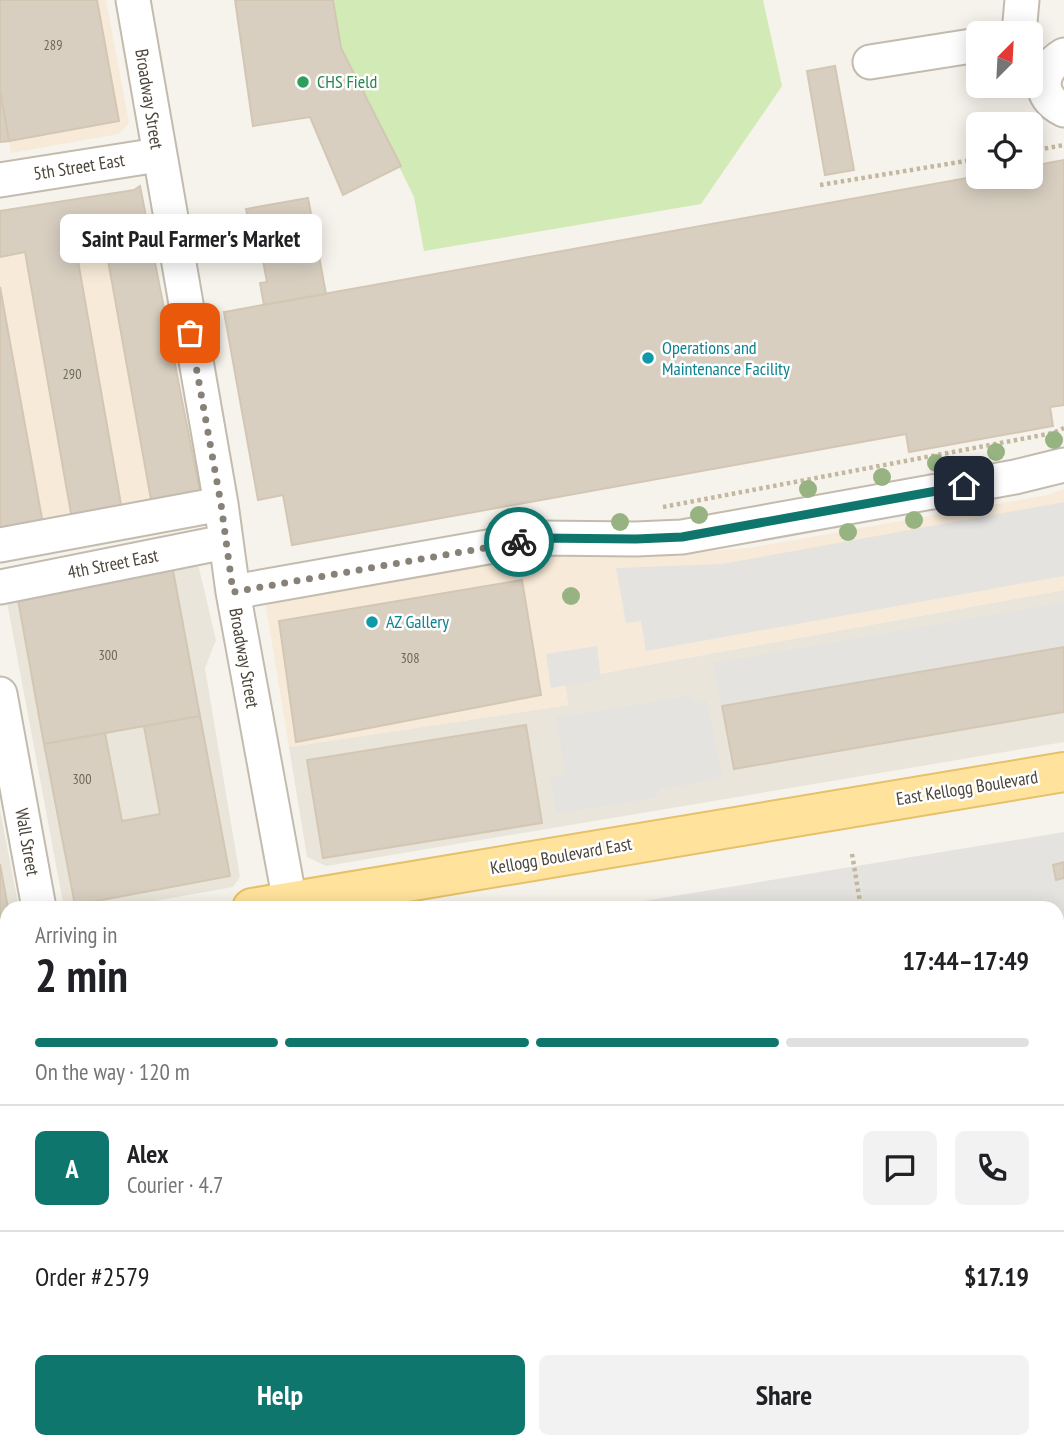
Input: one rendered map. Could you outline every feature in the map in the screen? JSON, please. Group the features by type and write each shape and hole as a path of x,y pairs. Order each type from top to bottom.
{"main road":[{"name":"East Kellogg Boulevard","path":"869,804 1064,772"},
{"name":"Kellogg Boulevard East","path":"314,901 869,804"}],"street":[{"name":"Broadway Street","path":"133,0 221,504 233,592 290,901"},
{"path":"1020,21 1022,0"},
{"path":"870,62 966,47"},
{"path":"1048,60 1044,94 1052,105 1064,110"},
{"name":"5th Street East","path":"0,180 158,155"},
{"path":"233,592 539,538 682,537 1064,466"},
{"path":"0,545 221,504"},
{"name":"4th Street East","path":"0,587 225,542"},
{"name":"Wall Street","path":"0,694 6,758 37,901"}],"path":[{"path":"1043,149 1064,145"},
{"path":"820,185 966,161"},
{"path":"653,509 1053,433 1064,428"},
{"path":"852,854 860,901"}],"shaded area":[{"path":"0,0 106,0 129,123 119,134 11,153 0,90"},
{"path":"140,186 200,492 0,529 0,211 133,190"},
{"path":"1064,489 1064,590 565,680 568,705 289,747 266,607 277,596 546,550 659,555 749,548 1047,495"},
{"path":"1064,502 1064,576 646,651 641,621 626,623 616,568 722,564"},
{"path":"198,564 216,640 205,668 240,877 233,887 155,901 63,901 6,597"},
{"path":"1064,590 1064,742 326,866 307,857 289,747 568,705 565,680"},
{"path":"1064,602 1064,647 722,706 713,663"},
{"path":"597,646 601,680 551,688 546,654"},
{"path":"692,695 693,702 706,700 723,778 661,789 654,798 557,814 550,778 565,774 556,718"},
{"path":"0,810 18,901 0,901"},
{"path":"1064,832 1064,901 644,901"}],"green space":[{"path":"333,0 763,0 782,86 701,204 424,251 414,197 341,48"}],"building":[{"path":"0,0 97,0 119,121 9,141 0,90"},
{"name":"CHS Field","path":"235,0 333,0 341,48 401,166 343,195 310,117 253,126"},
{"path":"835,66 854,170 825,175 807,71"},
{"path":"0,90 9,141 0,142"},
{"name":"Operations and Maintenance Facility","path":"1064,160 1064,405 1050,407 1053,426 909,452 906,434 292,545 283,495 258,500 224,312 966,178 966,189 1043,189 1043,164"},
{"path":"140,186 200,492 152,505 104,238 75,244 122,510 72,519 25,252 0,257 0,211 134,190"},
{"path":"308,198 315,235 302,238 304,247 317,245 326,294 264,305 260,283 267,282 260,245 254,246 246,209"},
{"path":"0,287 43,524 0,529"},
{"path":"172,565 200,716 44,744 17,594"},
{"path":"522,580 541,695 296,742 279,621"},
{"path":"1064,647 1064,712 734,769 722,706"},
{"path":"200,716 230,876 96,901 74,901 44,744 105,733 122,821 160,814 144,726"},
{"path":"526,725 542,823 323,858 307,760"},
{"path":"1064,862 1064,878 1056,880 1053,865"},
{"path":"0,864 7,901 0,901"}],"way so far":[{"path":"190,333 221,504 233,592 519,542"}],"place":[{"name":"CHS Field","path":"303,82"},
{"name":"Saint Paul Farmer's Market","path":"190,333"},
{"name":"Operations and Maintenance Facility","path":"648,358"},
{"name":"AZ Gallery","path":"372,622"}],"route":[{"path":"519,542 539,538 682,537 964,486"}]}
